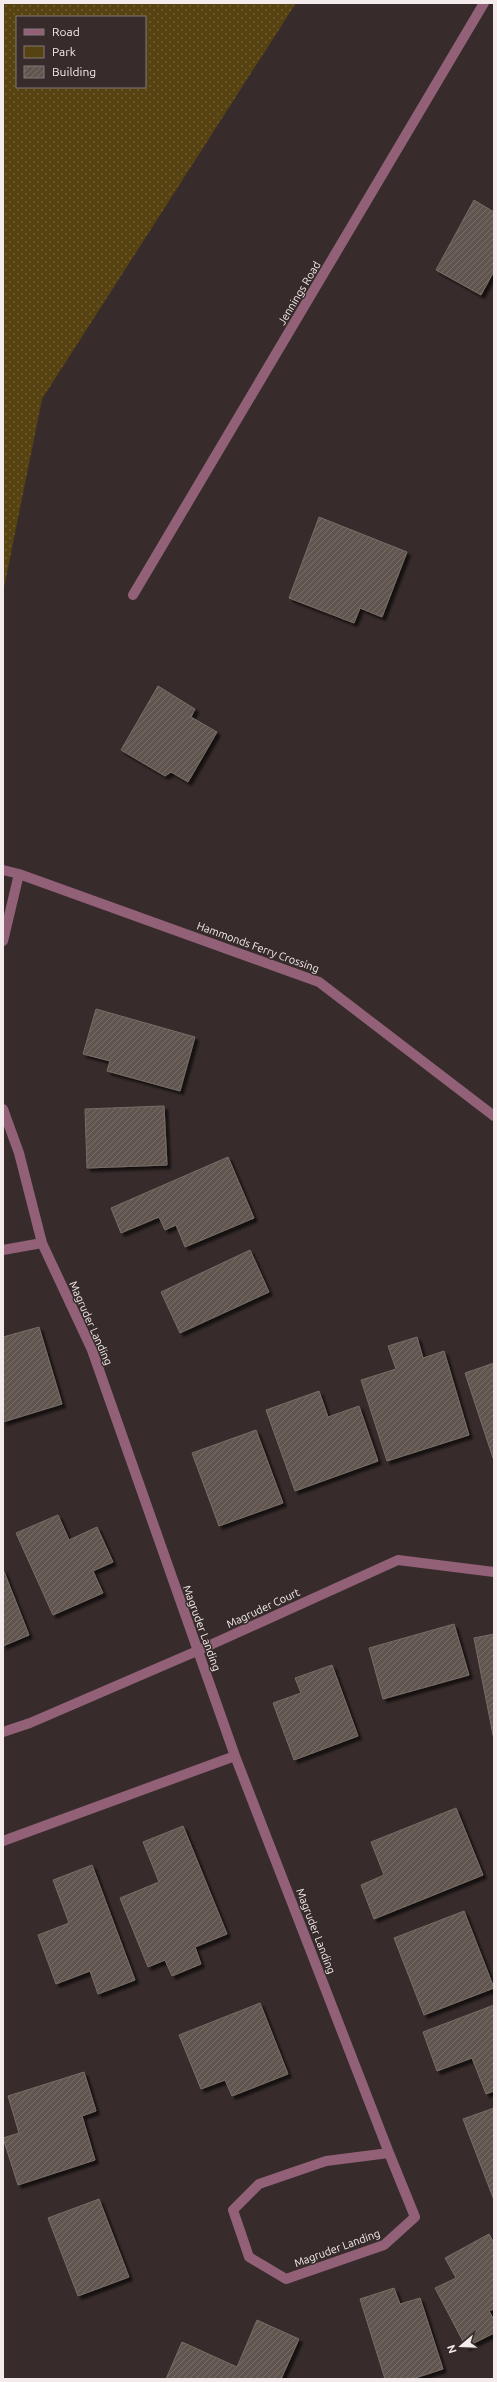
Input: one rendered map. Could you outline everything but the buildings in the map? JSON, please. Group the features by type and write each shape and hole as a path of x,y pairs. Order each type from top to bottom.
{"street":[{"name":"Jennings Road","path":"133,595 484,3"},
{"name":"Hammonds Ferry Crossing","path":"3,870 19,874 319,982 494,1116"},
{"path":"3,940 19,874"},
{"name":"Magruder Landing","path":"3,1109 19,1153 42,1243 92,1350 235,1756 415,2217 384,2246 286,2279 249,2257 233,2210 259,2184 326,2161 389,2153"},
{"path":"3,1250 42,1243"},
{"name":"Magruder Court","path":"3,1732 30,1723 197,1651 398,1560 494,1572"},
{"path":"3,1841 235,1756"}],"green space":[{"path":"3,3 296,3 42,399 3,593"}]}
